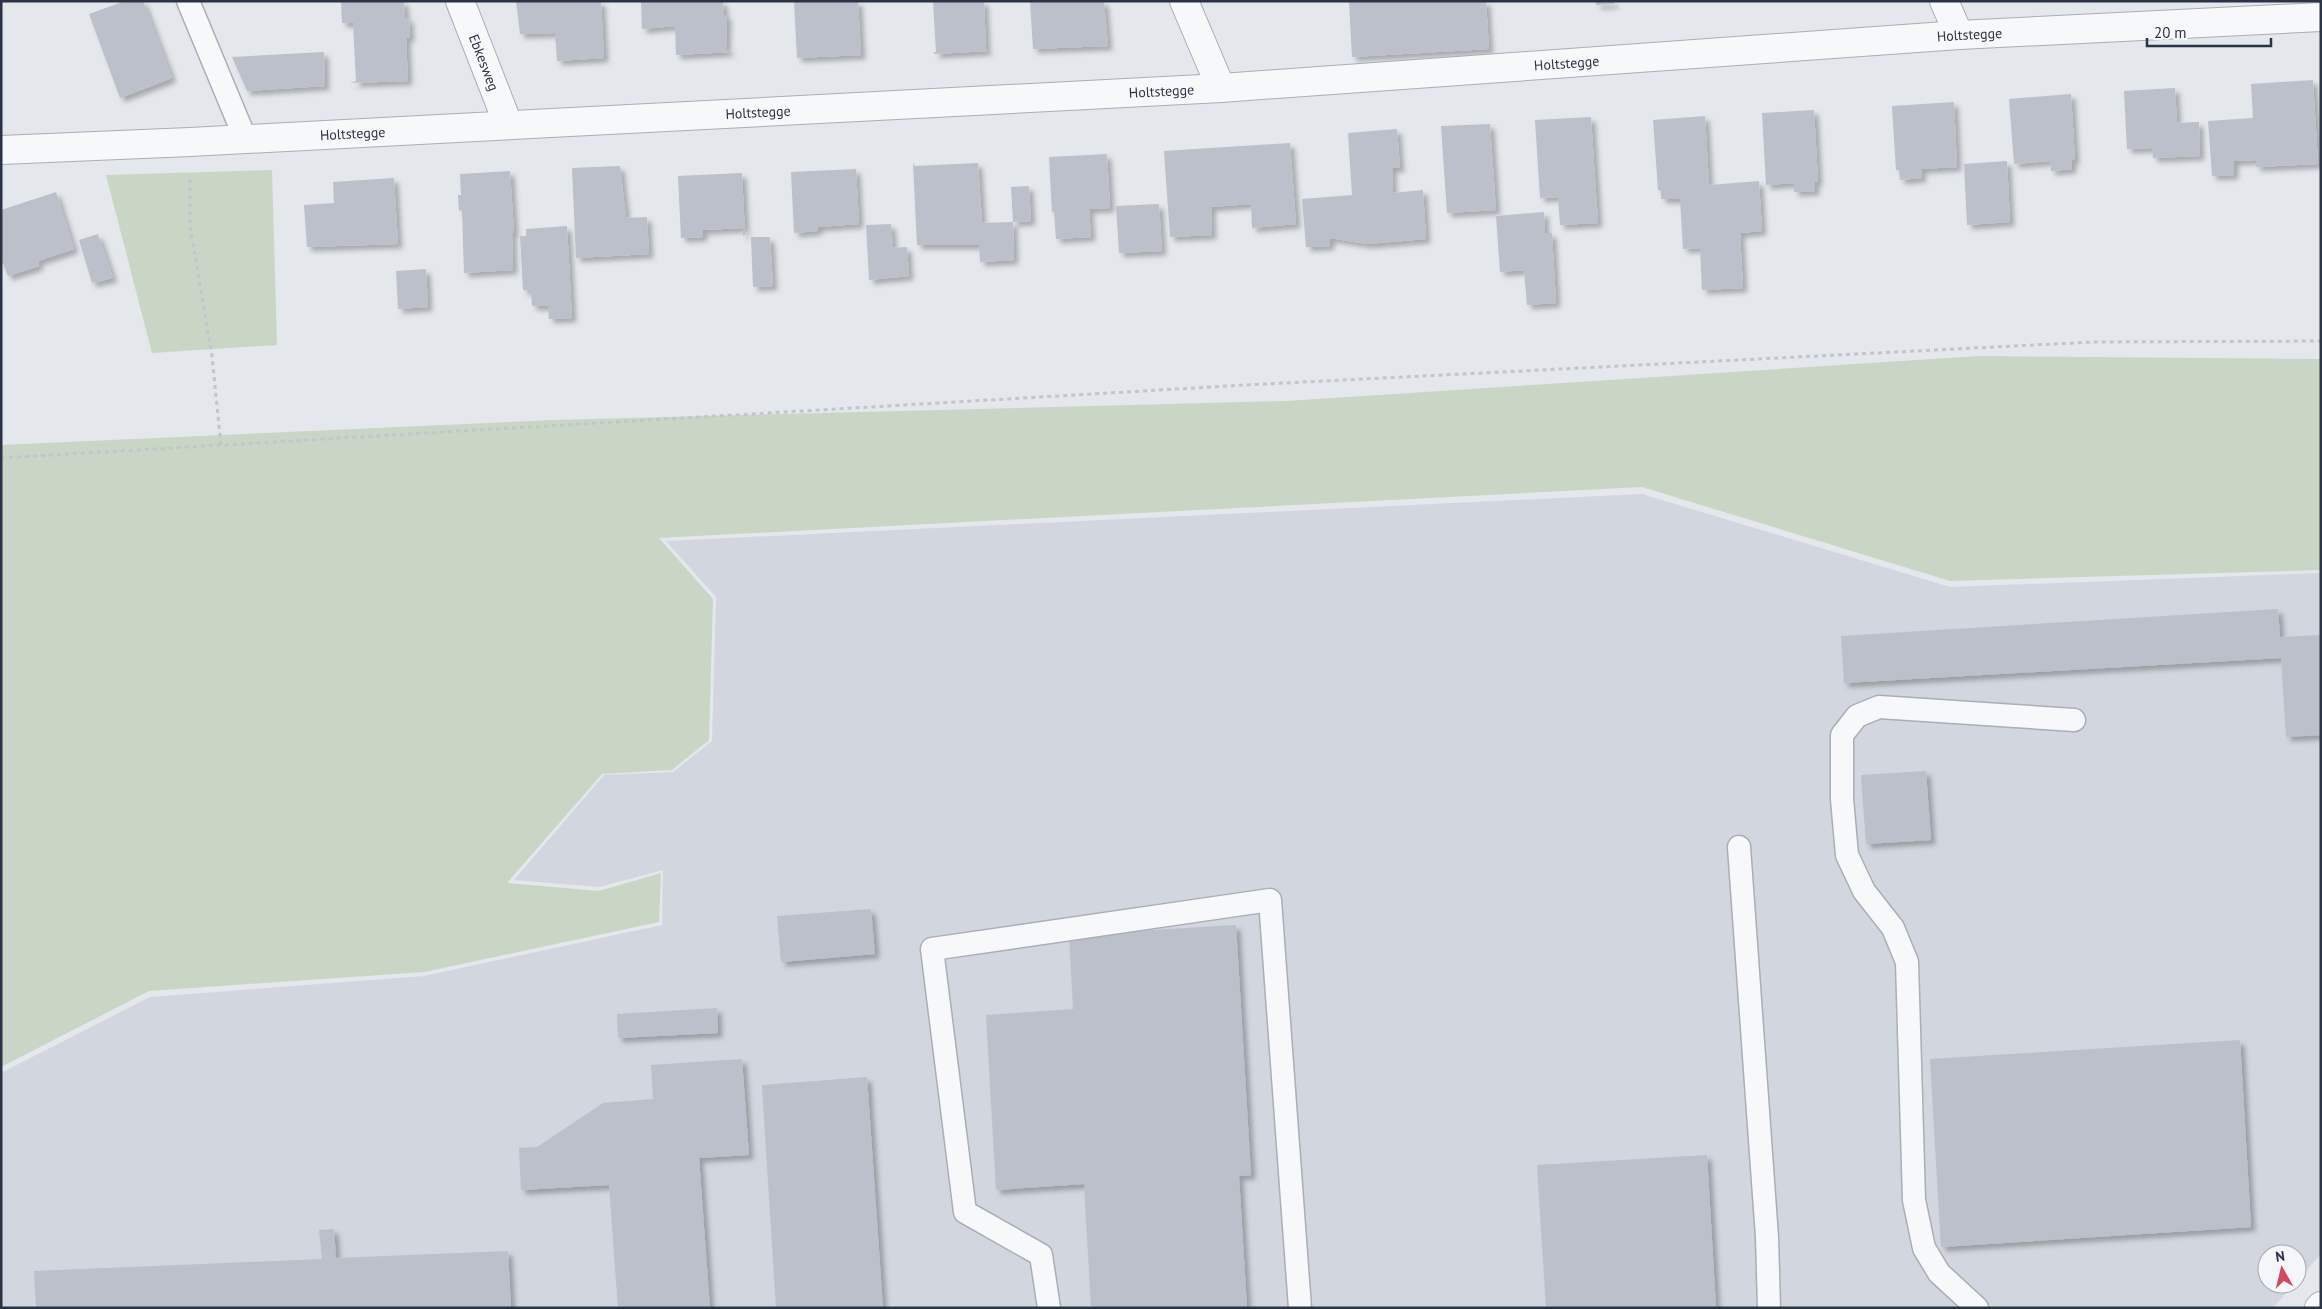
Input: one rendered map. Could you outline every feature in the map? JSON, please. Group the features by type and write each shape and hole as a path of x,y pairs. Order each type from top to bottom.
{"street":[{"name":"Ebkesweg","path":"460,1 508,124"},
{"path":"1184,1 1221,88"},
{"path":"1944,1 1959,35"},
{"name":"Holtstegge","path":"1,150 190,142 1221,88 1959,35 2321,17"}],"lane":[{"path":"188,1 245,138"},
{"path":"1977,1308 1939,1273 1924,1248 1914,1200 1907,962 1893,928 1864,891 1847,855 1842,800 1842,735 1857,716 1879,707 2074,720"},
{"path":"1739,847 1767,1237 1769,1308"},
{"path":"1049,1308 1041,1255 965,1212 932,949 1270,900 1300,1308"}],"path":[{"path":"190,142 190,226 212,356 221,446"},
{"path":"1,458 1245,385 2093,342 2321,341"}],"shaded area":[{"path":"1642,494 1950,587 2321,573 2321,1254 2307,1270 2307,1244 2257,1244 2257,1294 2285,1294 2273,1308 1,1308 1,1073 150,997 424,976 662,925 663,870 599,887 514,880 604,775 673,772 712,741 716,597 666,541"}],"green space":[{"path":"272,170 277,345 152,353 106,175"},
{"path":"1979,356 2321,359 2321,570 1950,581 1642,487 659,538 713,599 709,740 672,770 602,774 507,883 599,891 661,873 659,922 424,972 149,991 1,1067 1,445 552,420 1286,401"}],"building":[{"path":"125,1 143,1 172,78 120,98 89,14"},
{"path":"341,1 404,1 405,18 409,18 410,37 406,38 408,81 350,83 356,81 353,23 342,23"},
{"path":"516,1 601,1 604,58 557,61 555,33 520,34"},
{"path":"641,1 723,1 724,15 727,15 726,50 730,50 730,52 676,55 675,26 642,29"},
{"path":"794,1 858,1 861,55 797,58"},
{"path":"933,1 984,1 986,49 988,51 934,54 936,52"},
{"path":"1030,1 1104,1 1108,46 1033,49"},
{"path":"1349,1 1486,1 1489,49 1352,57"},
{"path":"1596,1 1614,1 1614,4 1596,5"},
{"path":"324,52 325,86 247,91 232,57"},
{"path":"2313,80 2318,164 2256,167 2256,160 2234,161 2234,175 2212,176 2208,121 2253,118 2251,84"},
{"path":"2175,88 2177,123 2199,122 2200,156 2153,158 2152,148 2127,149 2124,91"},
{"path":"2071,94 2075,160 2072,160 2072,169 2051,171 2050,161 2014,164 2009,99"},
{"path":"1954,102 1957,167 1921,169 1922,178 1900,180 1899,170 1896,170 1892,106"},
{"path":"1814,110 1818,181 1815,182 1815,191 1794,192 1794,183 1766,185 1762,113"},
{"path":"1705,116 1709,185 1759,181 1762,231 1740,233 1743,288 1702,290 1700,248 1683,249 1680,199 1661,199 1661,191 1658,190 1653,120"},
{"path":"1591,117 1598,223 1560,225 1558,197 1540,198 1535,120"},
{"path":"1490,124 1496,210 1447,213 1441,126"},
{"path":"1397,129 1400,168 1392,168 1393,193 1423,190 1426,239 1367,244 1330,238 1330,246 1306,247 1302,199 1352,195 1348,133"},
{"path":"1290,143 1296,224 1252,228 1251,204 1211,207 1212,235 1170,237 1164,151"},
{"path":"1107,154 1110,208 1089,209 1091,237 1056,239 1054,211 1052,213 1049,157"},
{"path":"2007,161 2010,222 1967,225 1964,164"},
{"path":"913,163 915,166 978,163 982,223 1013,222 1014,260 980,262 979,245 917,245"},
{"path":"620,166 626,218 647,217 649,254 576,258 572,168"},
{"path":"856,169 859,224 818,227 817,231 794,233 791,172"},
{"path":"510,171 514,232 512,233 513,270 464,273 462,210 459,211 458,195 461,195 460,174"},
{"path":"742,173 745,235 743,236 743,228 703,230 703,237 681,238 678,176"},
{"path":"394,178 398,244 307,247 304,205 334,203 333,182"},
{"path":"1029,186 1031,221 1013,222 1011,187"},
{"path":"56,192 74,249 38,261 39,266 8,276 3,263 1,264 1,210"},
{"path":"1159,204 1162,251 1119,253 1116,206"},
{"path":"1544,212 1545,233 1552,233 1556,303 1527,305 1524,270 1500,272 1496,216"},
{"path":"891,224 893,248 907,247 909,276 869,280 866,225"},
{"path":"567,226 572,318 549,319 548,306 532,306 531,291 523,290 520,236 526,236 526,229"},
{"path":"98,234 113,278 92,283 79,240"},
{"path":"751,237 770,237 773,286 753,287"},
{"path":"426,269 428,307 398,309 396,271"},
{"path":"2278,609 2280,637 2321,635 2321,735 2286,737 2281,658 1844,683 1841,636"},
{"path":"1926,771 1931,840 1866,844 1861,775"},
{"path":"871,909 875,954 781,962 777,916"},
{"path":"1236,925 1251,1175 1239,1176 1247,1308 1091,1308 1084,1184 996,1190 986,1015 1073,1009 1069,935"},
{"path":"717,1008 718,1033 618,1038 617,1014"},
{"path":"2240,1040 2251,1227 1941,1247 1930,1059"},
{"path":"742,1059 749,1155 699,1158 710,1308 618,1308 609,1185 521,1190 519,1148 537,1147 603,1103 653,1099 651,1065"},
{"path":"867,1077 883,1308 776,1308 762,1085"},
{"path":"1707,1155 1716,1308 1546,1308 1537,1165"},
{"path":"334,1229 336,1258 508,1251 511,1308 36,1308 34,1271 322,1259 319,1230"}]}
